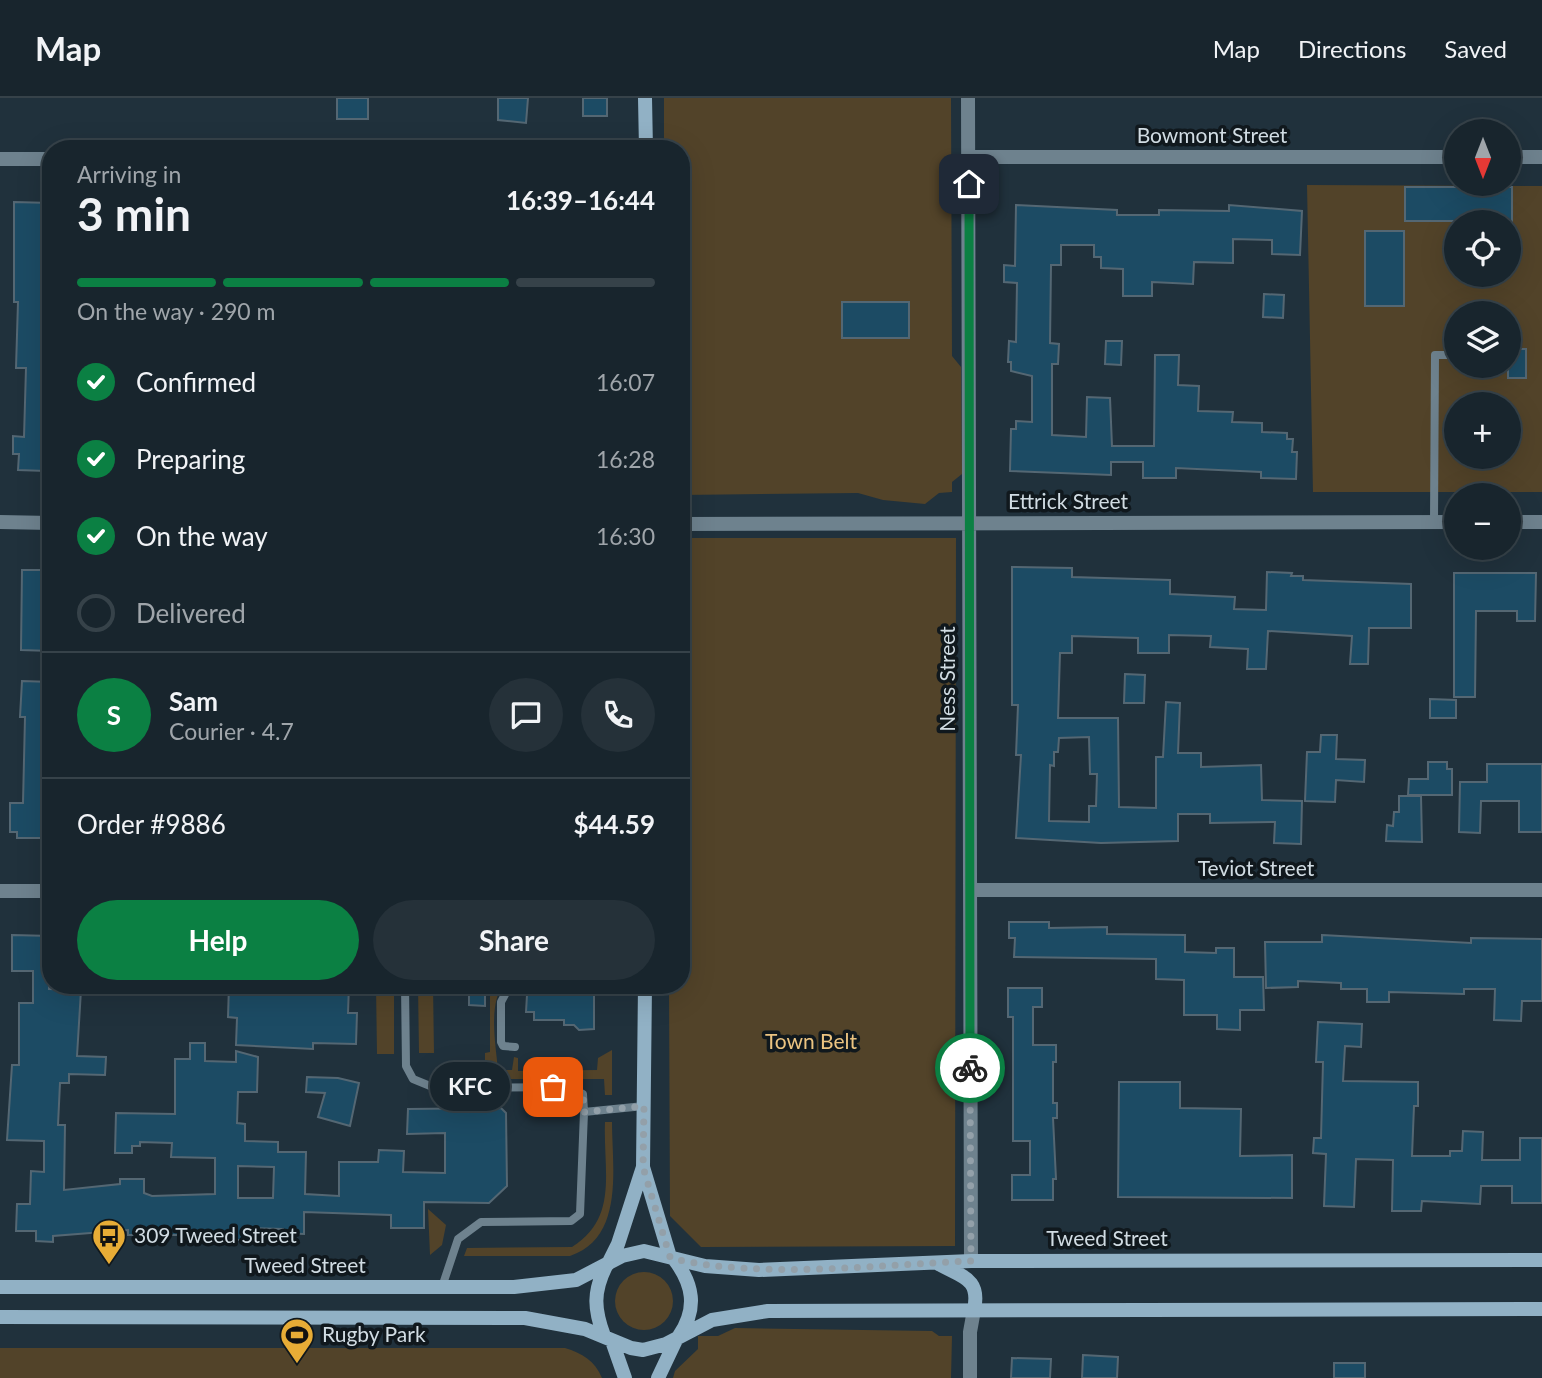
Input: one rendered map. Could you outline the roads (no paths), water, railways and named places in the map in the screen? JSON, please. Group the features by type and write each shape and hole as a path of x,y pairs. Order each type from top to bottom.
{"main road":[{"path":"645,98 646,140"},
{"path":"625,1378 594,1302 596,1289 618,1244 643,1167 645,994"},
{"path":"643,1167 672,1258 692,1292 689,1318 658,1378"},
{"name":"Tweed Street","path":"0,1287 550,1285 576,1280 622,1256 644,1251 719,1268 759,1270 971,1261 1542,1260"},
{"path":"936,1262 974,1285 978,1294 974,1310"},
{"path":"0,1317 525,1318 566,1324 643,1350 677,1338 712,1320 749,1312 1542,1309"}],"street":[{"name":"Ness Street","path":"968,98 971,1261"},
{"name":"Bowmont Street","path":"968,157 1444,157"},
{"path":"1521,157 1542,157"},
{"path":"0,159 42,159"},
{"name":"Ettrick Street","path":"690,524 1444,522"},
{"path":"1521,522 1542,522"},
{"path":"0,523 42,523"},
{"name":"Teviot Street","path":"970,890 1542,890"},
{"path":"0,891 42,891"},
{"path":"970,1378 970,1332 974,1310"}],"lane":[{"path":"1434,522 1435,355 1444,355"},
{"path":"405,994 407,1066 413,1079 435,1088 570,1087 583,1094 580,1214 571,1222 481,1222 469,1228 458,1239 442,1287"},
{"path":"505,994 501,1002 501,1042 503,1046 514,1047"},
{"path":"584,1112 644,1106"}],"place":[{"name":"KFC","path":"553,1087"},
{"name":"309 Tweed Street","path":"109,1266"},
{"name":"Rugby Park","path":"297,1365"}],"park label":[{"name":"Town Belt","path":"811,1042"}]}
